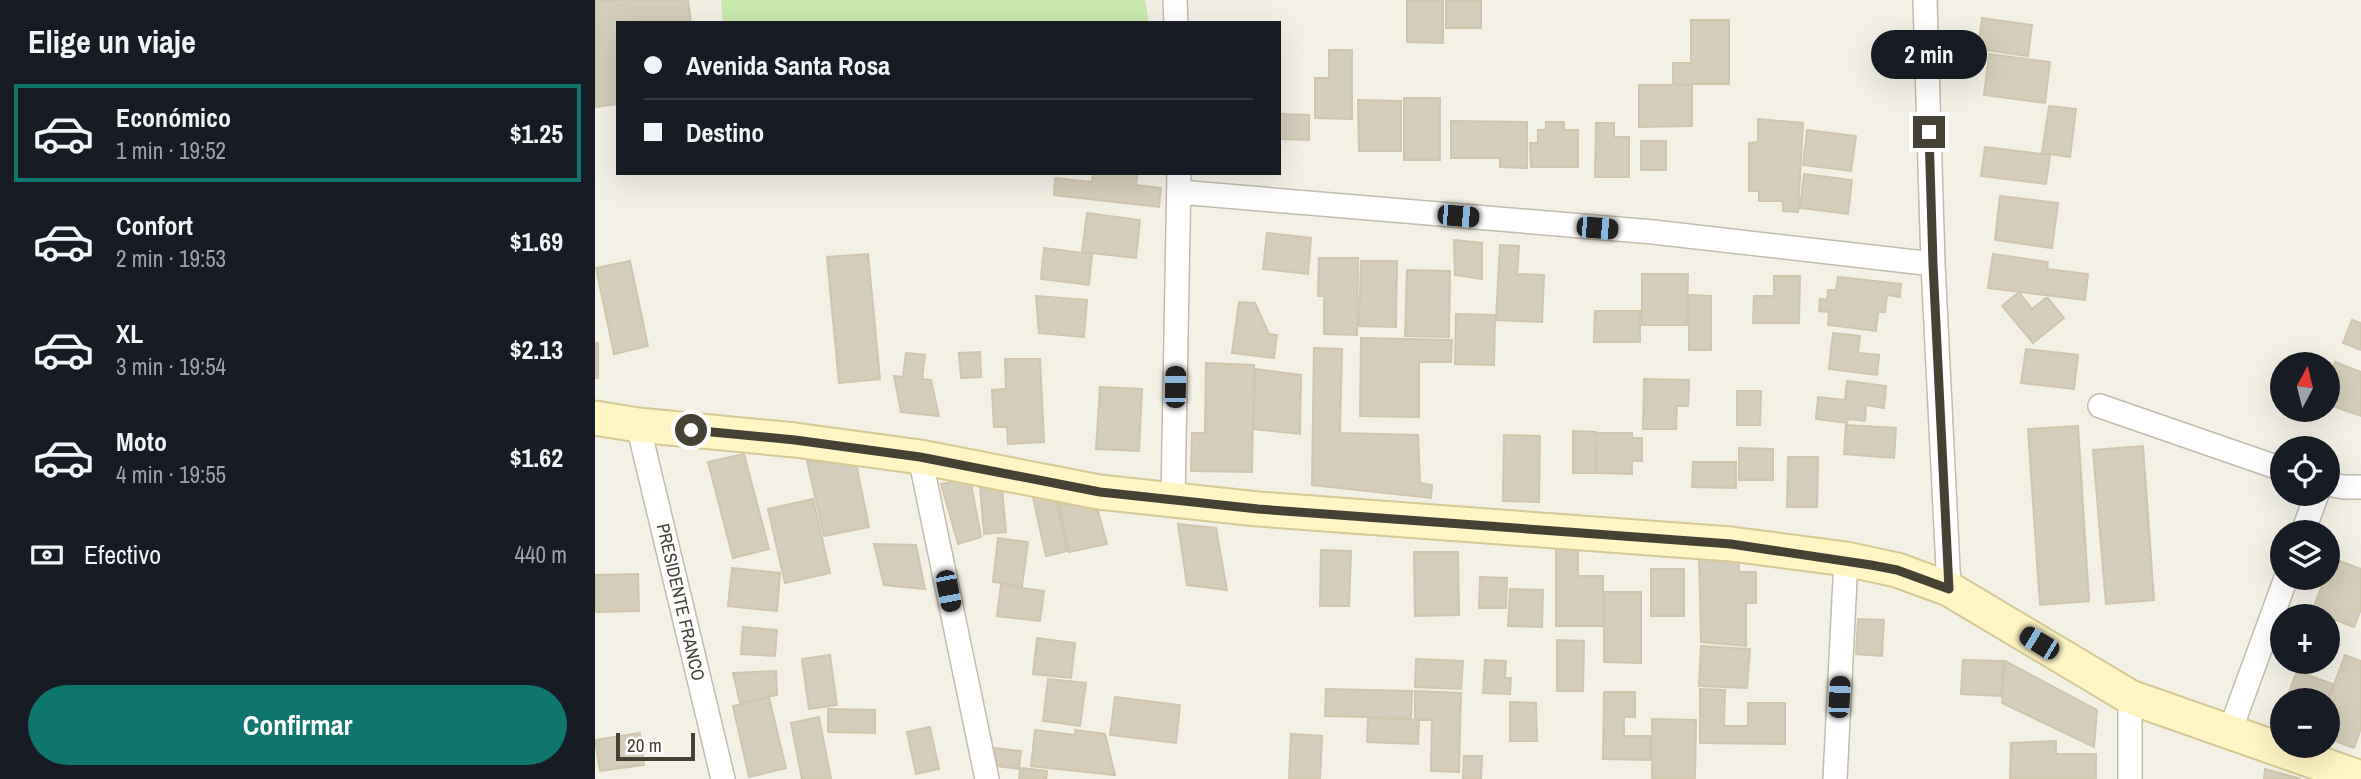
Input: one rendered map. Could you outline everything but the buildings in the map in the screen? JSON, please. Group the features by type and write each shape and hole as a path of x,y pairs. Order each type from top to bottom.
{"main road":[{"path":"595,418 920,457 1100,492 1258,509 1731,544 1846,559 1897,570 1949,589 2130,697 2361,778"}],"street":[{"path":"1175,0 1176,21"},
{"path":"1924,0 1933,264 1949,589"},
{"path":"1173,499 1179,183 1933,264"},
{"path":"2100,406 2270,465"},
{"name":"PRESIDENTE FRANCO","path":"638,425 723,779"},
{"path":"920,457 986,779"},
{"path":"2340,487 2361,487"},
{"path":"1835,779 1846,559"},
{"path":"2230,731 2282,590"},
{"path":"2130,697 2130,779"}],"green space":[{"path":"721,0 1145,0 1149,21 723,21"}],"route":[{"path":"691,430 795,440 920,457 1100,492 1258,509 1731,544 1846,559 1897,570 1949,589 1929,132"}]}
